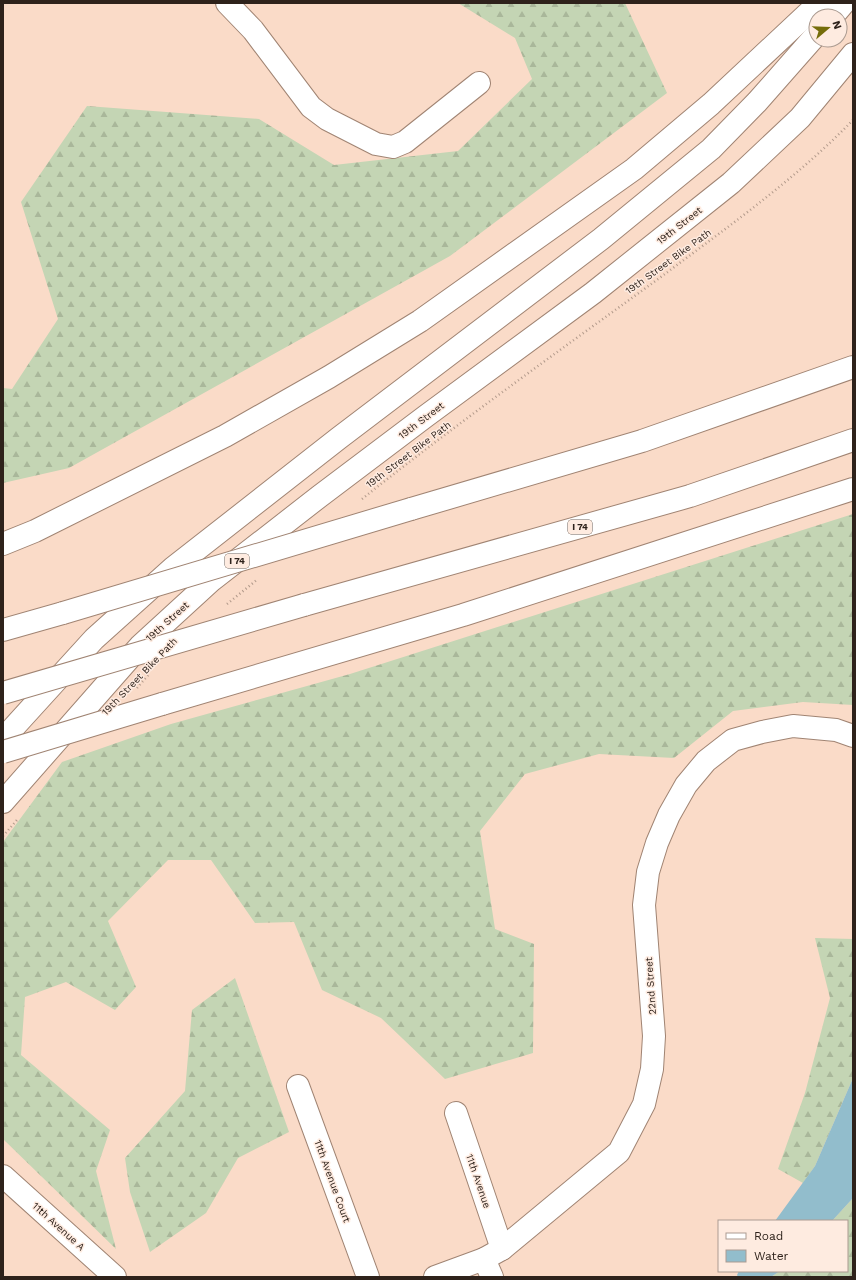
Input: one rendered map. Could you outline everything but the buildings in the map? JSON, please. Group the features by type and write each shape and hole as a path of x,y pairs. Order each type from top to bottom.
{"main road":[{"path":"227,3 253,30 311,107 327,119 376,144 393,147 405,142 479,83"},
{"path":"3,544 42,528 226,436 329,377 420,321 634,169 711,104 819,3"},
{"path":"3,739 94,639 174,568 339,438 601,239 711,149 757,102 808,44"},
{"name":"19th Street","path":"3,802 141,645 212,580 388,444 593,293 732,183 800,118 853,54"},
{"name":"I 74","path":"3,630 642,441 853,367"},
{"name":"I 74","path":"3,693 304,605 690,496 853,440"},
{"path":"3,752 463,615 853,489"},
{"name":"22nd Street","path":"435,1277 488,1268 502,1249 619,1152 644,1104 652,1069 654,1036 644,905 645,892 648,872 657,843 669,815 686,785 706,761 733,740 793,726 836,730 853,736"},
{"name":"11th Avenue Court","path":"298,1086 368,1277"},
{"name":"11th Avenue","path":"456,1113 502,1249"},
{"name":"11th Avenue A","path":"3,1176 115,1277"}],"path":[{"name":"19th Street Bike Path","path":"357,503 413,459 725,229 831,143 853,120"},
{"path":"224,606 259,578"},
{"name":"19th Street Bike Path","path":"132,693 152,671"},
{"path":"3,836 18,818"}],"green space":[{"path":"458,3 625,3 667,93 450,256 69,468 3,483 3,388 12,389 58,319 21,202 87,106 259,119 334,165 458,151 532,79 515,38"},
{"path":"853,514 853,705 803,702 733,711 674,758 599,754 525,774 480,831 495,929 534,944 533,1053 445,1079 381,1018 322,990 294,922 255,923 211,860 168,860 108,921 136,987 115,1010 66,982 25,997 21,1055 110,1130 96,1171 116,1249 3,1139 3,842 62,762 171,724 350,674"},
{"path":"815,938 853,939 853,1078 815,1166 803,1183 778,1169 805,1093 830,998"},
{"path":"235,978 289,1132 238,1158 206,1213 150,1252 130,1192 125,1158 185,1091 192,1010"},
{"path":"853,1198 853,1277 771,1277 778,1272 848,1272 848,1220 833,1220"}],"water":[{"path":"853,1078 853,1198 833,1220 776,1220 815,1166"},
{"path":"738,1272 778,1272 771,1277 738,1277"}]}
